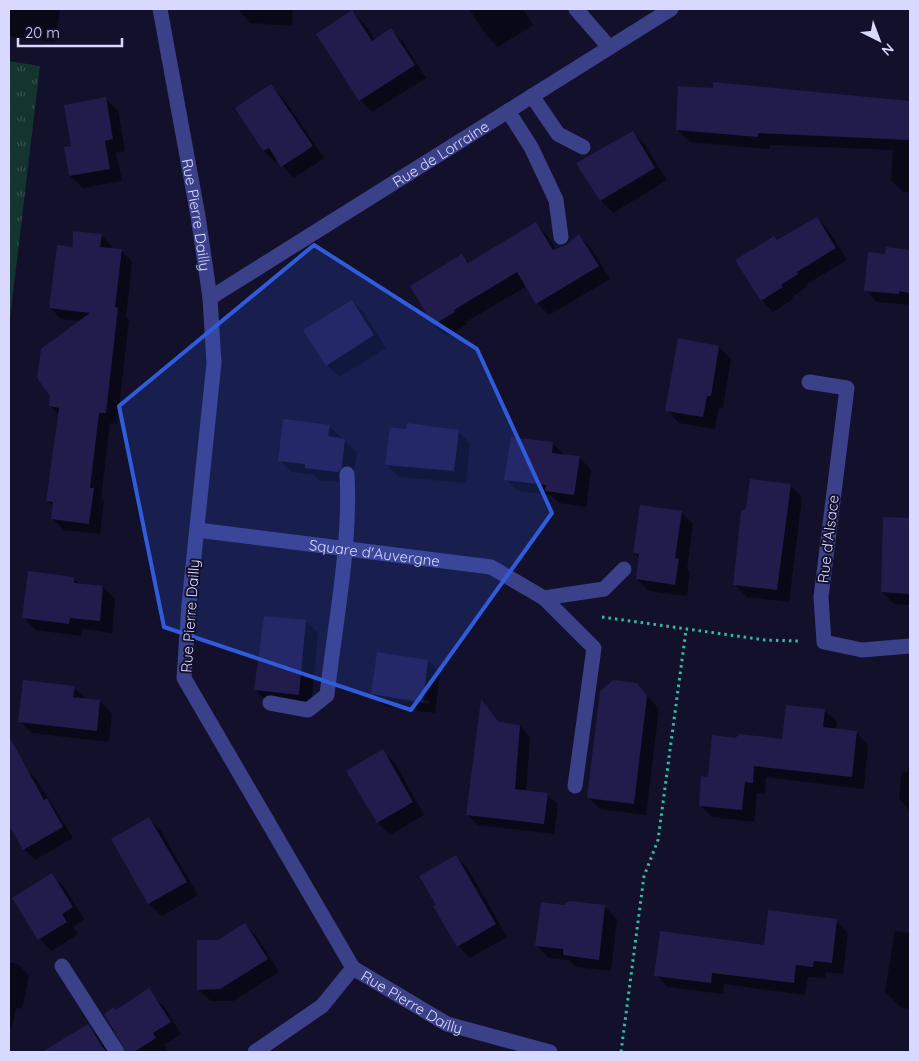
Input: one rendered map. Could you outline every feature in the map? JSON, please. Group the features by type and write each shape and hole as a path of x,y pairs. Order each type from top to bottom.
{"street":[{"name":"Rue Pierre Dailly","path":"160,9 198,216 210,298 214,363 184,678 353,968 447,1024 550,1052"},
{"path":"576,9 609,47"},
{"path":"590,9 609,47"},
{"name":"Rue de Lorraine","path":"210,298 671,9"},
{"path":"532,96 558,134 583,147"},
{"path":"508,111 531,147 556,200 561,237"},
{"name":"Rue d'Alsace","path":"809,382 848,388 821,597 824,642"},
{"path":"270,703 308,710 327,695 344,548 348,499 347,474"},
{"name":"Square d'Auvergne","path":"197,530 491,567 544,598 594,648 575,786"},
{"path":"544,598 604,589 624,569"},
{"path":"824,642 862,650 910,646"},
{"path":"62,966 117,1052"},
{"path":"254,1052 322,1006 353,968"}],"path":[{"path":"599,616 765,640 824,642"},
{"path":"620,1052 644,876 658,840 686,630"}],"highlighted area":[{"path":"314,245 477,349 552,513 411,710 164,627 119,406"}],"green space":[{"path":"9,61 40,66 9,327"}],"building":[{"path":"352,10 372,41 391,28 415,65 359,101 316,34"},
{"path":"713,82 910,101 910,140 758,133 758,137 676,130 678,86 713,88"},
{"path":"271,84 313,146 281,167 269,148 263,151 235,108"},
{"path":"106,97 113,139 105,141 110,169 69,176 64,147 71,146 64,105"},
{"path":"633,131 655,168 600,201 576,163"},
{"path":"817,217 836,248 797,272 798,274 781,285 783,287 761,301 735,260 774,236 777,240"},
{"path":"536,222 553,250 566,245 579,234 599,266 536,304 517,272 433,325 410,286 462,254 468,263"},
{"path":"73,231 102,234 100,247 122,249 115,307 118,308 106,413 99,413 90,488 94,488 89,524 51,519 53,502 46,501 59,408 49,406 50,396 37,378 41,349 90,313 49,308 57,245 73,247"},
{"path":"886,247 910,250 910,293 899,291 899,294 864,291 868,252 885,254"},
{"path":"352,300 374,335 326,366 303,330"},
{"path":"678,338 719,346 711,396 707,396 703,417 665,411"},
{"path":"283,419 330,425 328,436 345,439 342,467 338,472 305,468 305,464 278,461"},
{"path":"407,423 459,430 454,471 385,465 390,427 406,429"},
{"path":"511,437 553,442 552,453 580,456 574,495 545,491 546,485 504,480"},
{"path":"750,479 791,484 777,590 733,585 741,511 746,508"},
{"path":"640,505 682,511 675,558 679,559 675,585 636,579 639,554 633,553"},
{"path":"883,517 910,518 910,594 881,592"},
{"path":"28,571 74,577 74,583 103,586 100,621 70,618 69,624 22,618"},
{"path":"264,616 306,620 299,695 254,690"},
{"path":"377,652 428,660 423,702 371,694"},
{"path":"23,680 75,686 73,697 100,700 97,731 18,722"},
{"path":"613,680 637,683 647,696 634,804 587,798 600,691"},
{"path":"481,699 499,722 520,725 515,789 548,793 544,824 466,815"},
{"path":"786,705 825,709 823,727 857,731 852,777 754,766 753,783 745,782 742,810 699,806 701,776 708,777 712,735 735,738 740,734 782,739"},
{"path":"9,736 44,800 47,798 63,827 23,850 9,825"},
{"path":"383,749 413,802 377,823 346,771"},
{"path":"149,817 187,882 148,904 111,839"},
{"path":"456,855 496,924 457,947 433,906 436,905 419,876"},
{"path":"52,873 73,907 62,914 67,922 38,940 12,898"},
{"path":"569,901 605,905 599,960 563,955 563,949 535,946 541,902 564,905"},
{"path":"768,910 837,919 832,963 814,961 813,967 796,965 794,983 712,973 711,983 654,976 660,931 764,945"},
{"path":"245,923 268,959 220,989 197,990 197,940 218,940"},
{"path":"149,988 171,1022 153,1033 156,1038 134,1052 126,1052 104,1014 114,1007 116,1010"},
{"path":"88,1024 106,1052 42,1052"}]}
